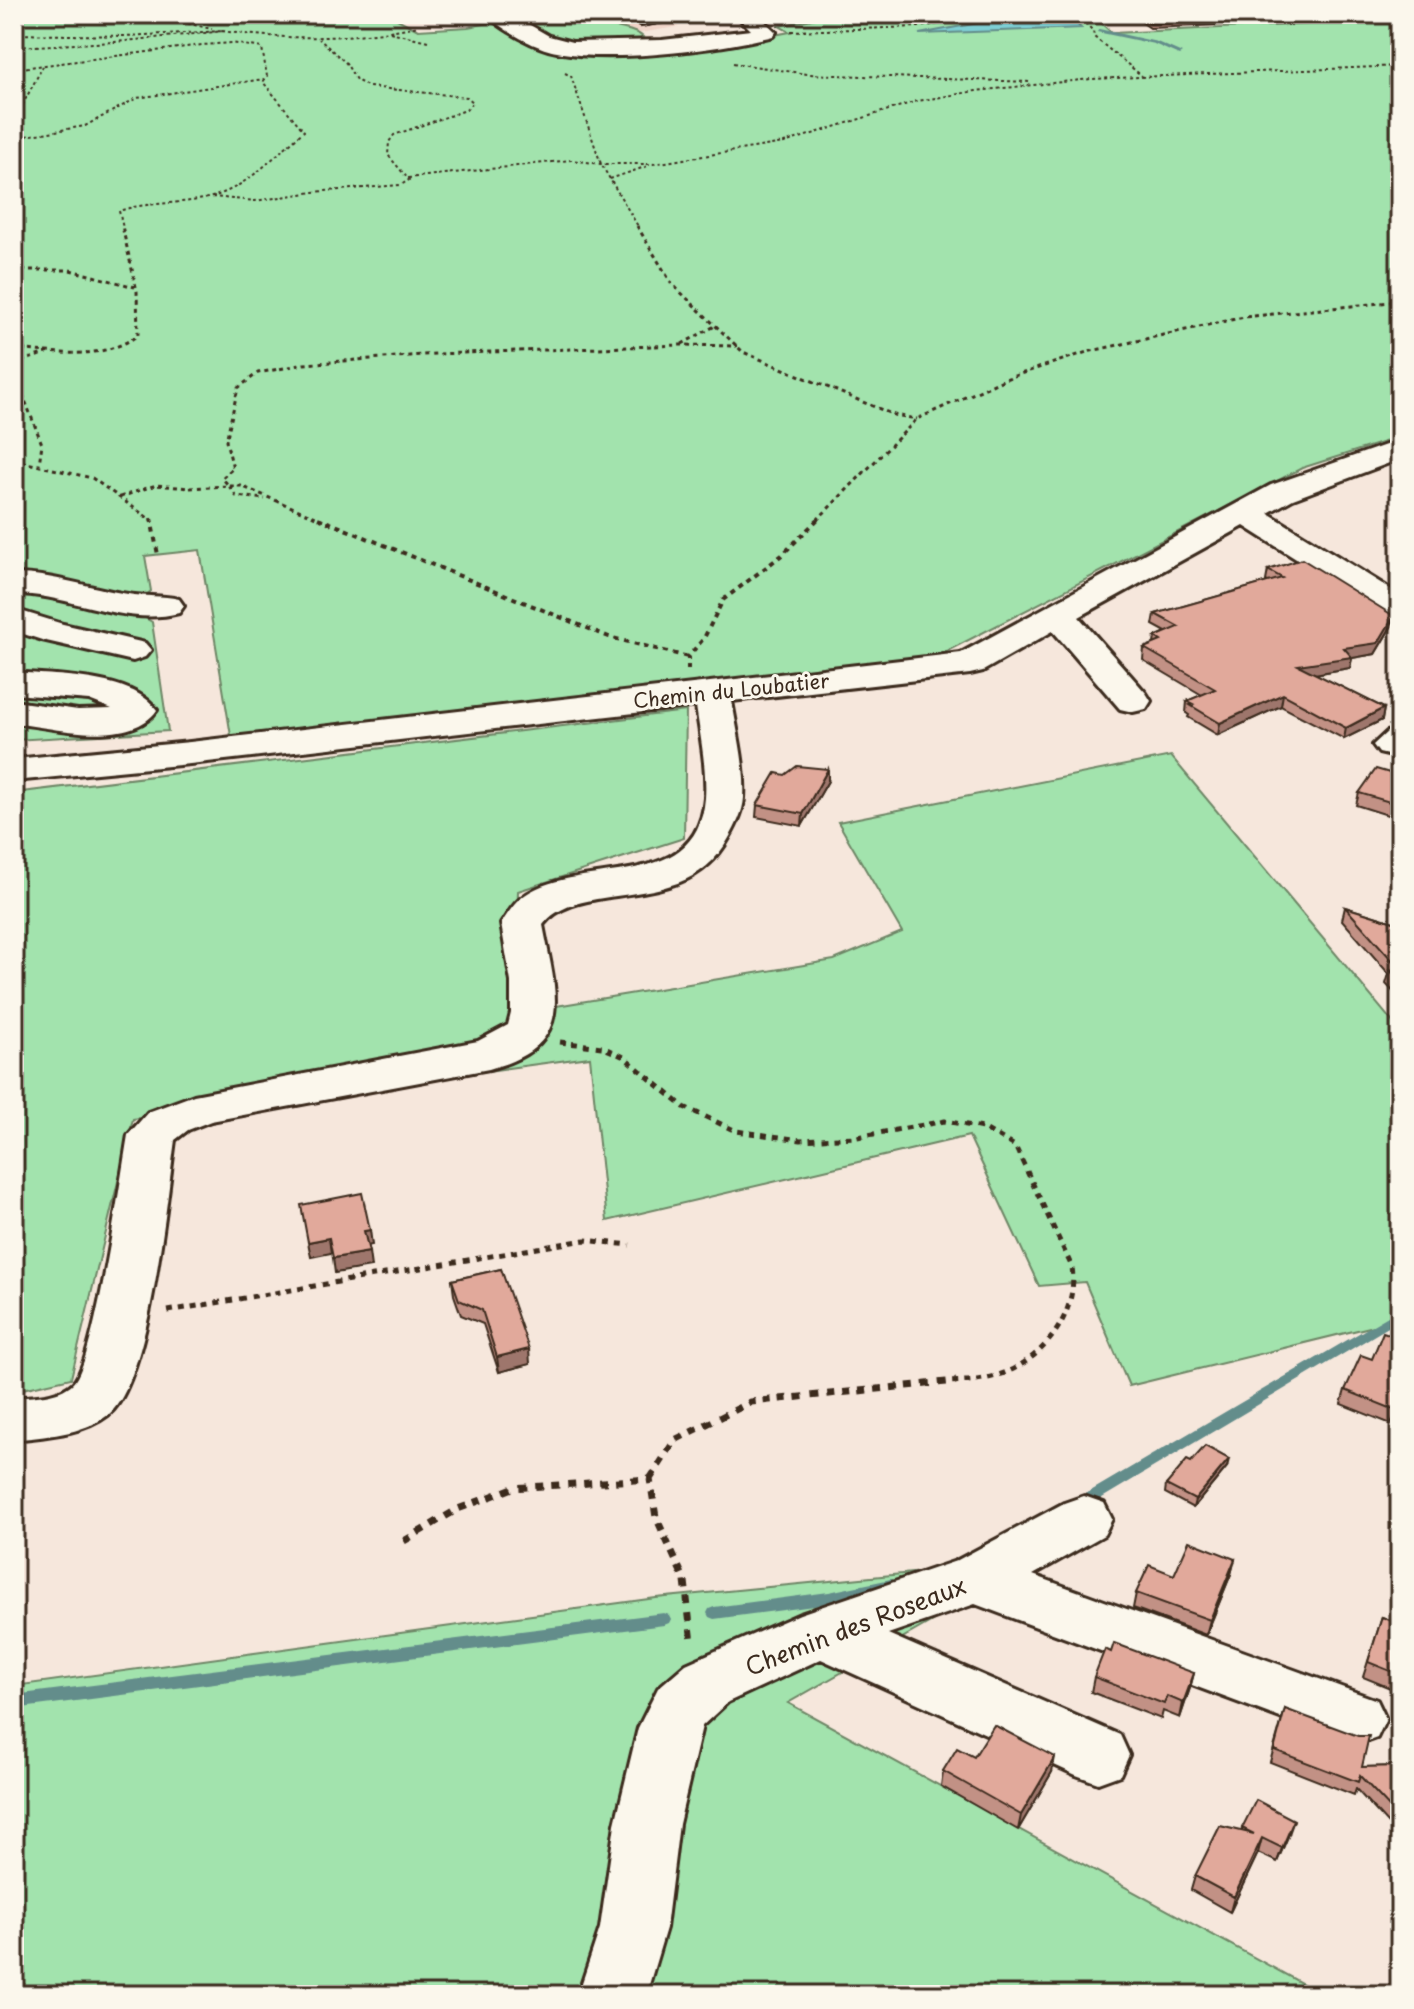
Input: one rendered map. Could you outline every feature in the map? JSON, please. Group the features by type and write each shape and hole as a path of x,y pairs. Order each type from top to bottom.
{"street":[{"path":"497,14 553,45 573,49 762,34 754,21 699,27"},
{"name":"Chemin du Loubatier","path":"14,770 190,753 696,681 970,663 1282,492 1400,449"},
{"path":"1245,512 1400,610"},
{"path":"14,584 53,584 139,608 167,606"},
{"path":"1057,614 1133,701"},
{"path":"14,619 123,663 14,655"},
{"path":"14,1419 70,1410 95,1395 102,1386 119,1319 152,1135 165,1123 186,1112 211,1106 489,1054 523,1036 535,1005 522,924 528,912 549,899 679,869 702,851 725,800 696,681"},
{"path":"14,683 95,690 136,706 139,710 122,719 68,721 14,712"},
{"name":"Chemin des Roseaux","path":"612,1995 633,1928 647,1824 669,1728 680,1707 707,1683 821,1632 976,1579 1084,1519"},
{"path":"976,1579 1355,1719"},
{"path":"821,1632 1098,1755"}],"path":[{"path":"147,14 224,31"},
{"path":"754,21 888,29 998,14"},
{"path":"1077,14 1093,31 1094,37 1144,76"},
{"path":"14,34 97,36 224,31 319,39 418,26"},
{"path":"14,47 128,41 224,31"},
{"path":"390,32 428,41"},
{"path":"740,38 746,43 738,50 716,55 726,62 759,69 1043,84"},
{"path":"319,39 346,63 356,80 369,87 453,94 467,97 473,102 466,110 394,135 389,142 388,155 408,178"},
{"path":"14,69 232,43 262,48 263,82 304,131 283,147 274,160 218,195 134,205 119,211 135,287 138,335 131,342 102,351 14,349"},
{"path":"14,121 43,65"},
{"path":"207,196 255,201 314,192 401,185 408,178 571,160 601,164 653,164 784,143 917,101 1043,84 1144,76 1400,66"},
{"path":"558,69 571,76 601,164 672,284 715,326 743,352 894,415 917,419"},
{"path":"14,138 85,126 147,95 265,79"},
{"path":"610,179 653,164"},
{"path":"14,270 70,270 135,287"},
{"path":"119,497 156,485 189,488 241,486 609,637 696,681 704,638 723,600 782,555 917,419 1005,379 1087,352 1244,317 1400,301"},
{"path":"681,345 715,326"},
{"path":"210,485 233,468 226,441 238,388 258,373 304,364 436,354 681,345 737,346"},
{"path":"14,364 53,350"},
{"path":"14,372 42,444 39,464"},
{"path":"14,460 92,478 151,518 158,555"},
{"path":"222,478 236,496 270,499"},
{"path":"523,1036 602,1047 624,1057 684,1107 736,1131 801,1140 857,1137 945,1121 983,1128 1015,1146 1072,1267 1074,1282 1066,1312 1044,1350 993,1377 751,1402 675,1440 650,1479 656,1517 685,1581 689,1599 693,1644 680,1707"},
{"path":"119,1319 585,1240 630,1245"},
{"path":"404,1541 458,1509 513,1488 650,1479"}],"shaded area":[{"path":"509,14 715,14 673,19 683,24 676,27 569,45"}],"green space":[{"path":"14,14 388,14 418,30 468,27 500,21 548,47 747,40 790,32 779,26 835,14 1091,14 1112,33 1400,20 1400,437 1302,468 924,663 231,736 200,550 145,556 151,591 139,601 140,615 152,622 168,731 14,740"},
{"path":"549,15 626,29 643,37 634,42 563,45 517,20"},
{"path":"686,711 684,838 518,891 514,1013 834,960 902,932 838,822 1171,756 1400,1031 1400,1314 1386,1323 1129,1386 1085,1282 1039,1286 969,1136 607,1221 590,1057 133,1119 71,1378 14,1391 14,793"},
{"path":"1103,1524 788,1703 1323,1995 14,1995 14,1686 656,1598 933,1571"}],"water":[{"path":"1027,14 1066,14 1081,28 919,34"}],"building":[{"path":"633,14 662,14 641,18"},
{"path":"1137,14 1360,14 1150,24"},
{"path":"1302,559 1394,616 1378,643 1344,648 1352,657 1298,665 1384,708 1346,728 1283,694 1220,723 1190,705 1193,704 1187,701 1215,689 1144,648 1161,641 1155,637 1179,627 1155,614 1282,578 1268,570"},
{"path":"797,766 828,769 803,814 757,805 776,773 785,775"},
{"path":"1376,769 1400,776 1400,805 1359,793"},
{"path":"1345,907 1400,924 1400,982 1390,970 1399,968"},
{"path":"362,1193 370,1230 364,1231 369,1252 333,1258 329,1238 308,1242 301,1205"},
{"path":"501,1269 529,1349 497,1357 482,1310 459,1300 452,1280"},
{"path":"1400,1314 1400,1398 1395,1410 1345,1390 1361,1355 1372,1359 1383,1332 1389,1334"},
{"path":"1205,1446 1229,1459 1195,1500 1166,1485 1187,1460 1191,1462"},
{"path":"1189,1541 1235,1559 1210,1620 1136,1593 1149,1565 1174,1575"},
{"path":"1382,1617 1400,1624 1400,1675 1368,1662"},
{"path":"1114,1643 1194,1673 1183,1703 1167,1696 1164,1704 1094,1677 1105,1649 1111,1652"},
{"path":"1285,1709 1358,1736 1369,1736 1362,1767 1400,1766 1400,1811 1393,1811 1360,1776 1358,1782 1274,1750"},
{"path":"994,1725 1055,1757 1021,1815 943,1771 957,1748 974,1757"},
{"path":"1256,1800 1294,1820 1282,1848 1262,1838 1234,1897 1195,1876 1220,1826 1254,1834 1242,1828"}],"waterway":[{"path":"1099,31 1155,43 1179,53"},
{"path":"1077,1506 1400,1314"},
{"path":"714,1613 829,1598 891,1585"},
{"path":"14,1702 664,1619"}]}
